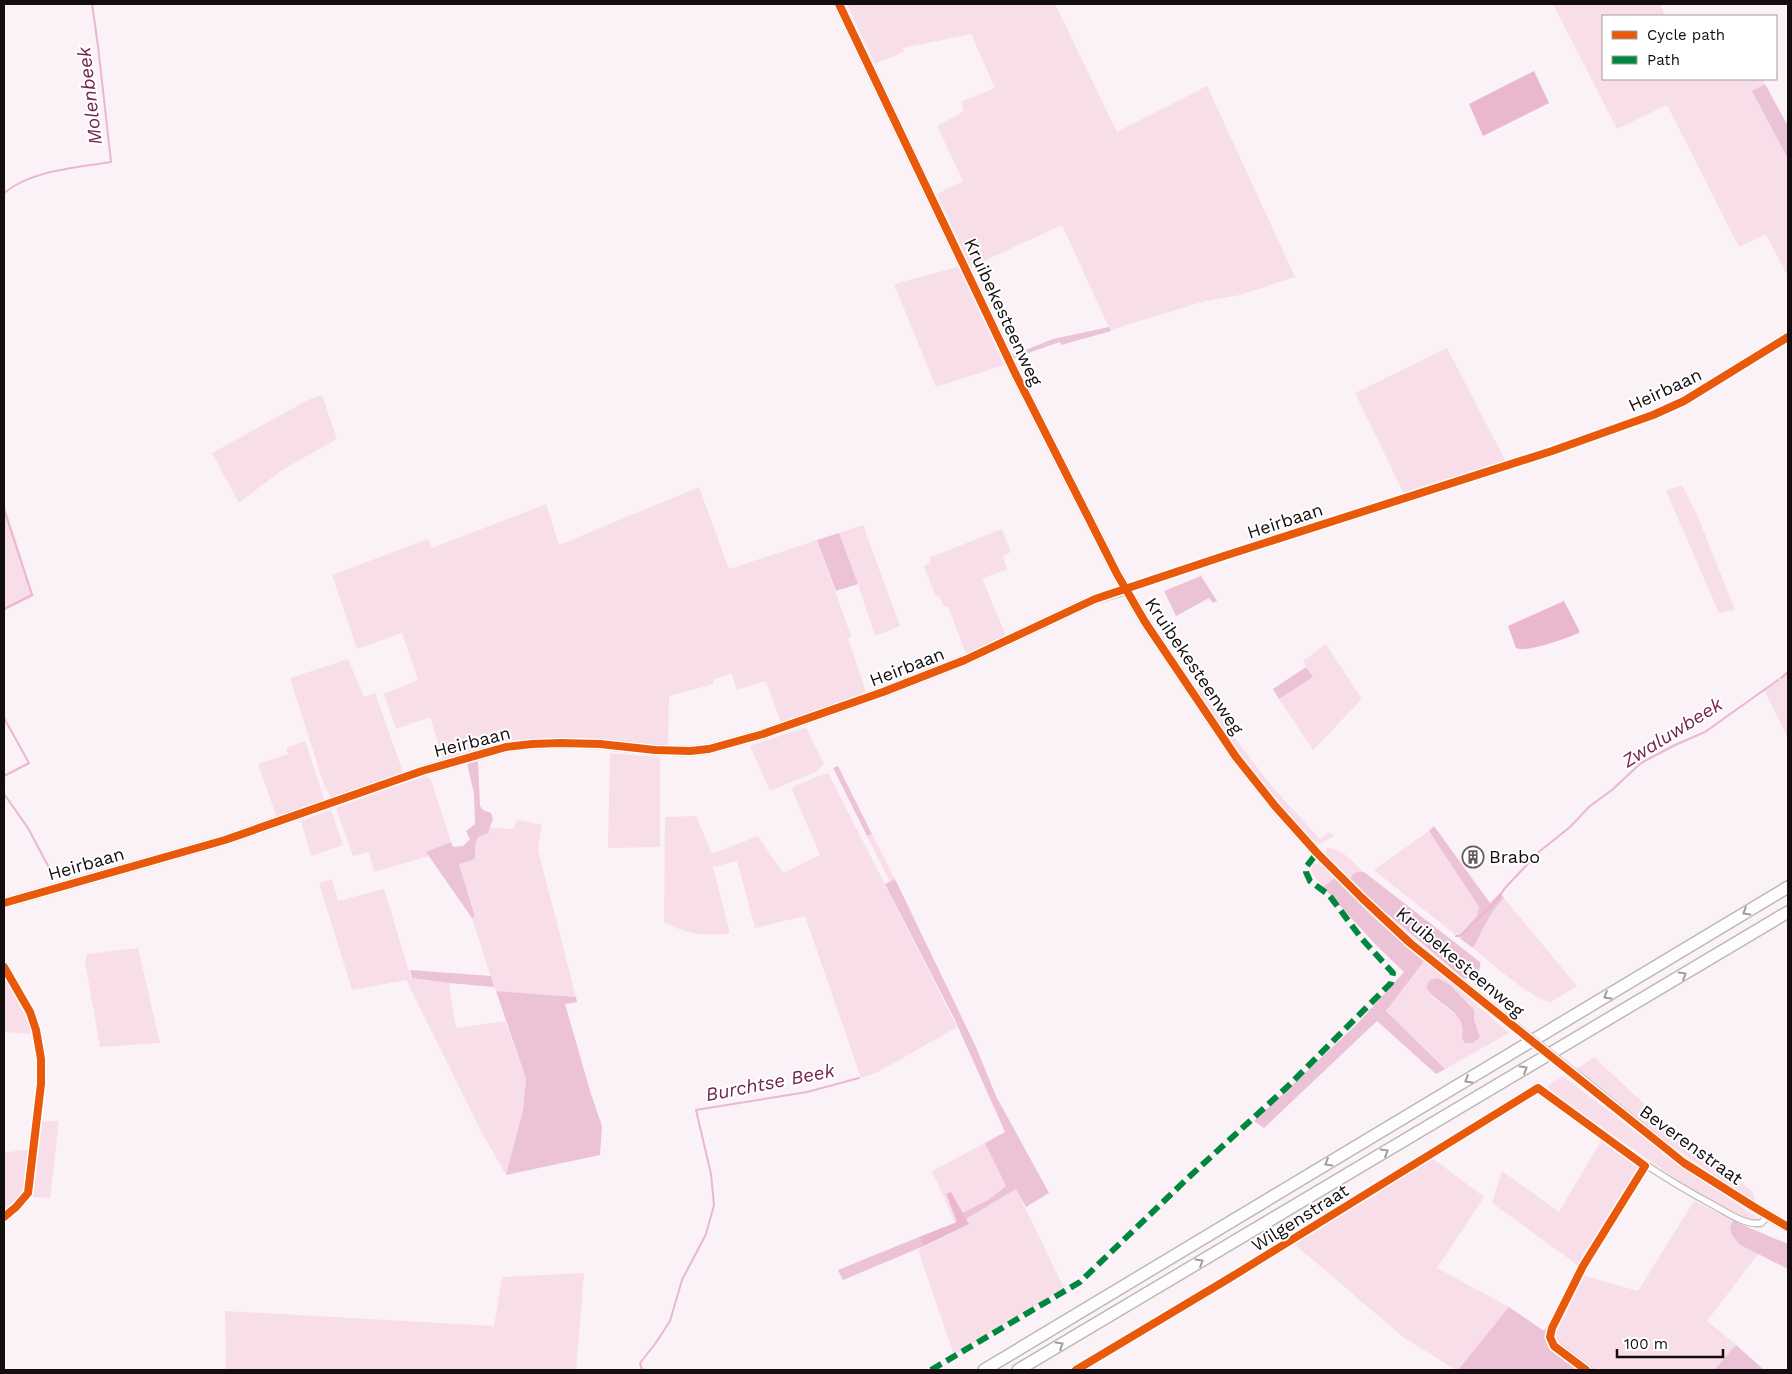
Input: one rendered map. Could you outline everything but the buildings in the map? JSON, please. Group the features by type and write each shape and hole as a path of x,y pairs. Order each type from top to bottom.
{"highway":[{"path":"984,1370 1788,887"},
{"path":"1018,1370 1788,913"}],"street":[{"name":"Kruibekesteenweg","path":"839,4 1016,375 1126,590 1145,622 1236,757 1275,806 1317,853 1410,943 1582,1080"},
{"name":"Heirbaan","path":"4,903 225,840 422,770 506,747 560,743 690,751 728,744 763,734 883,692 965,660 1095,599 1543,454 1644,418 1684,401 1788,337"},
{"path":"4,967 30,1012 36,1030 41,1059 41,1084 28,1193 4,1217"},
{"name":"Beverenstraat","path":"1582,1080 1684,1163 1788,1227"},
{"name":"Beverenstraat","path":"1538,1088 1645,1166 1694,1195 1750,1223 1761,1223 1768,1216"},
{"name":"Wilgenstraat","path":"1076,1370 1228,1280 1538,1088"},
{"path":"1583,1266 1645,1166"}],"shaded area":[{"path":"847,4 1055,4 1117,132 1207,86 1295,277 1240,295 1205,301 1110,330 1062,225 971,267 937,194 963,181 937,126 964,111 961,102 995,88 971,34 903,48 904,52 875,64"},
{"path":"1553,4 1660,4 1665,15 1602,15 1602,80 1763,80 1765,84 1752,91 1788,159 1788,277 1766,234 1739,247 1667,105 1617,129"},
{"path":"1534,71 1549,103 1483,136 1469,104"},
{"path":"1765,84 1788,126 1788,159 1752,91"},
{"path":"958,267 1004,365 936,387 894,284"},
{"path":"1109,327 1111,331 1061,345 1060,342 1014,358 1013,355 1053,339"},
{"path":"1447,348 1506,462 1404,494 1355,393"},
{"path":"322,395 337,439 282,470 239,503 212,453 308,400"},
{"path":"1682,485 1698,517 1735,610 1719,613 1666,491"},
{"path":"699,487 729,569 817,540 851,636 848,638 866,692 781,723 766,681 737,690 731,673 713,680 714,684 669,696 668,747 528,741 495,745 443,760 430,717 396,729 384,694 418,680 402,633 357,649 332,575 428,539 432,548 546,504 559,545"},
{"path":"4,504 34,596 4,611"},
{"path":"863,525 900,626 875,636 839,533"},
{"path":"1002,529 1011,552 1003,556 1007,570 982,578 1006,636 966,654 948,606 944,607 939,596 936,597 924,566 931,563 929,558"},
{"path":"839,533 858,584 836,591 817,540"},
{"path":"1201,576 1217,601 1213,603 1209,598 1176,616 1164,591"},
{"path":"1564,601 1579,633 1538,647 1516,648 1508,626"},
{"path":"1326,644 1362,699 1313,750 1279,699 1313,677 1303,661"},
{"path":"348,659 364,697 375,693 403,772 333,798 324,785 290,678"},
{"path":"1306,667 1313,677 1279,699 1273,689"},
{"path":"1788,671 1788,738 1764,690"},
{"path":"1199,688 1274,789 1320,839 1329,832 1334,836 1320,844 1309,838 1247,763 1196,690"},
{"path":"803,728 807,729 824,764 816,772 770,791 750,746"},
{"path":"305,741 325,802 277,818 258,764 288,754 286,748"},
{"path":"610,753 660,757 660,847 608,848"},
{"path":"478,761 480,806 483,810 491,813 493,819 488,833 478,837 475,845 475,859 459,864 475,917 472,918 426,852 451,842 453,847 463,846 470,839 466,831 475,824 474,793 467,764"},
{"path":"838,766 872,834 867,836 833,768"},
{"path":"829,774 957,1027 878,1072 861,1078 805,916 755,928 737,861 713,867 730,933 696,934 664,922 665,817 696,816 712,854 758,836 783,873 820,855 792,790 793,787 821,775"},
{"path":"425,776 432,783 451,842 426,852 429,856 374,872 369,852 353,856 336,808"},
{"path":"331,810 343,845 311,856 301,821"},
{"path":"517,820 542,825 538,850 576,997 496,991 494,987 472,918 475,917 459,864 475,859 475,845 478,837 488,833 490,828 513,829"},
{"path":"1434,826 1490,903 1500,893 1504,898 1490,916 1473,948 1462,940 1460,935 1477,916 1479,907 1429,831"},
{"path":"1429,831 1479,907 1477,916 1460,935 1462,940 1374,870"},
{"path":"872,834 895,879 890,882 867,836"},
{"path":"1327,848 1332,848 1342,853 1364,872 1352,876 1350,880 1326,857 1324,854"},
{"path":"1311,864 1321,865 1335,878 1323,887 1312,873"},
{"path":"1364,872 1480,962 1478,972 1474,976 1464,979 1350,880 1353,874"},
{"path":"1335,878 1373,917 1424,961 1386,1011 1445,1069 1436,1074 1377,1021 1264,1128 1254,1121 1357,1024 1404,972 1376,945 1323,887"},
{"path":"332,879 338,901 384,889 411,978 449,983 456,1028 505,1021 526,1079 523,1110 506,1175 482,1133 406,980 352,990 319,883"},
{"path":"895,879 976,1047 996,1096 1049,1193 1026,1207 1016,1189 966,1219 962,1213 988,1200 1006,1186 985,1143 1005,1132 954,1018 885,884"},
{"path":"1504,898 1577,986 1551,1002 1544,1000 1523,988 1473,948 1490,916"},
{"path":"138,948 160,1043 100,1047 85,961 87,954"},
{"path":"1424,961 1509,1033 1445,1069 1386,1011","holes":["1430,995 1473,1010 1474,1020 1480,1036 1464,1030 1461,1019"]},
{"path":"410,970 491,976 494,987 412,978"},
{"path":"4,972 21,999 34,1034 4,1032"},
{"path":"1438,978 1450,985 1474,1010 1474,1020 1480,1037 1473,1043 1465,1043 1462,1038 1463,1029 1456,1015 1431,994 1426,987 1430,980"},
{"path":"496,991 576,997 577,1002 565,1004 602,1126 600,1155 506,1175 523,1110 526,1079"},
{"path":"1594,1057 1668,1126 1753,1192 1755,1202 1663,1139 1577,1069"},
{"path":"1563,1076 1679,1165 1759,1219 1753,1221 1689,1188 1549,1091 1548,1086"},
{"path":"42,1121 59,1121 50,1198 31,1197"},
{"path":"1601,1141 1638,1167 1579,1266 1492,1203 1502,1171 1559,1212"},
{"path":"985,1143 1006,1186 988,1200 962,1213 951,1192 946,1195 958,1222 955,1223 932,1171"},
{"path":"32,1150 26,1184 18,1198 4,1212 4,1153"},
{"path":"1432,1158 1484,1197 1437,1268 1509,1307 1458,1370 1403,1337 1292,1242"},
{"path":"1016,1189 1064,1288 954,1355 918,1250 969,1224 966,1219"},
{"path":"951,1192 969,1224 924,1246 919,1237 957,1222 946,1194"},
{"path":"1694,1201 1733,1221 1730,1228 1740,1245 1758,1254 1707,1321 1736,1345 1714,1370 1596,1370 1553,1337 1582,1275 1638,1291"},
{"path":"1733,1221 1788,1244 1788,1269 1740,1245 1732,1235 1730,1228"},
{"path":"919,1237 924,1246 843,1280 838,1270"},
{"path":"1579,1266 1582,1275 1553,1337 1596,1370 1458,1370 1509,1307 1544,1331"},
{"path":"584,1273 576,1370 226,1370 225,1311 494,1326 502,1277"},
{"path":"1736,1345 1764,1370 1714,1370"}],"waterway":[{"name":"Molenbeek","path":"4,193 15,185 41,175 69,168 111,162 92,4"},
{"name":"Molenbeek","path":"4,509 32,595 4,609"},
{"name":"Zwaluwbeek","path":"1781,678 1788,672"},
{"name":"Zwaluwbeek","path":"1456,936 1460,936 1497,900 1505,888 1540,851 1570,827 1590,806 1612,790 1641,763 1705,732 1778,680"},
{"name":"Molenbeek","path":"4,718 29,763 4,776"},
{"name":"Molenbeek","path":"4,794 28,828 54,877"},
{"name":"Burchtse Beek","path":"642,1370 640,1363 670,1321 682,1280 706,1234 714,1205 711,1174 696,1110 807,1092 859,1078"}],"marked path":[{"path":"931,1370 1080,1282 1190,1176 1286,1088 1391,983 1393,973 1362,939 1329,895 1310,881 1306,867 1317,853"}],"cycle path":[{"path":"839,4 1016,375 1117,574 1145,622 1236,757 1275,806 1317,853 1410,943 1684,1163 1788,1227"},
{"path":"4,903 225,840 422,771 506,747 560,743 690,751 709,749 763,734 883,692 965,660 1095,599 1552,451 1653,415 1684,401 1788,337"},
{"path":"4,967 30,1012 36,1030 41,1059 41,1084 28,1193 4,1217"},
{"path":"1076,1370 1228,1279 1538,1088 1645,1166 1583,1266 1552,1328 1550,1337 1554,1346 1586,1370"}],"place":[{"name":"Brabo","path":"1473,857"}]}
